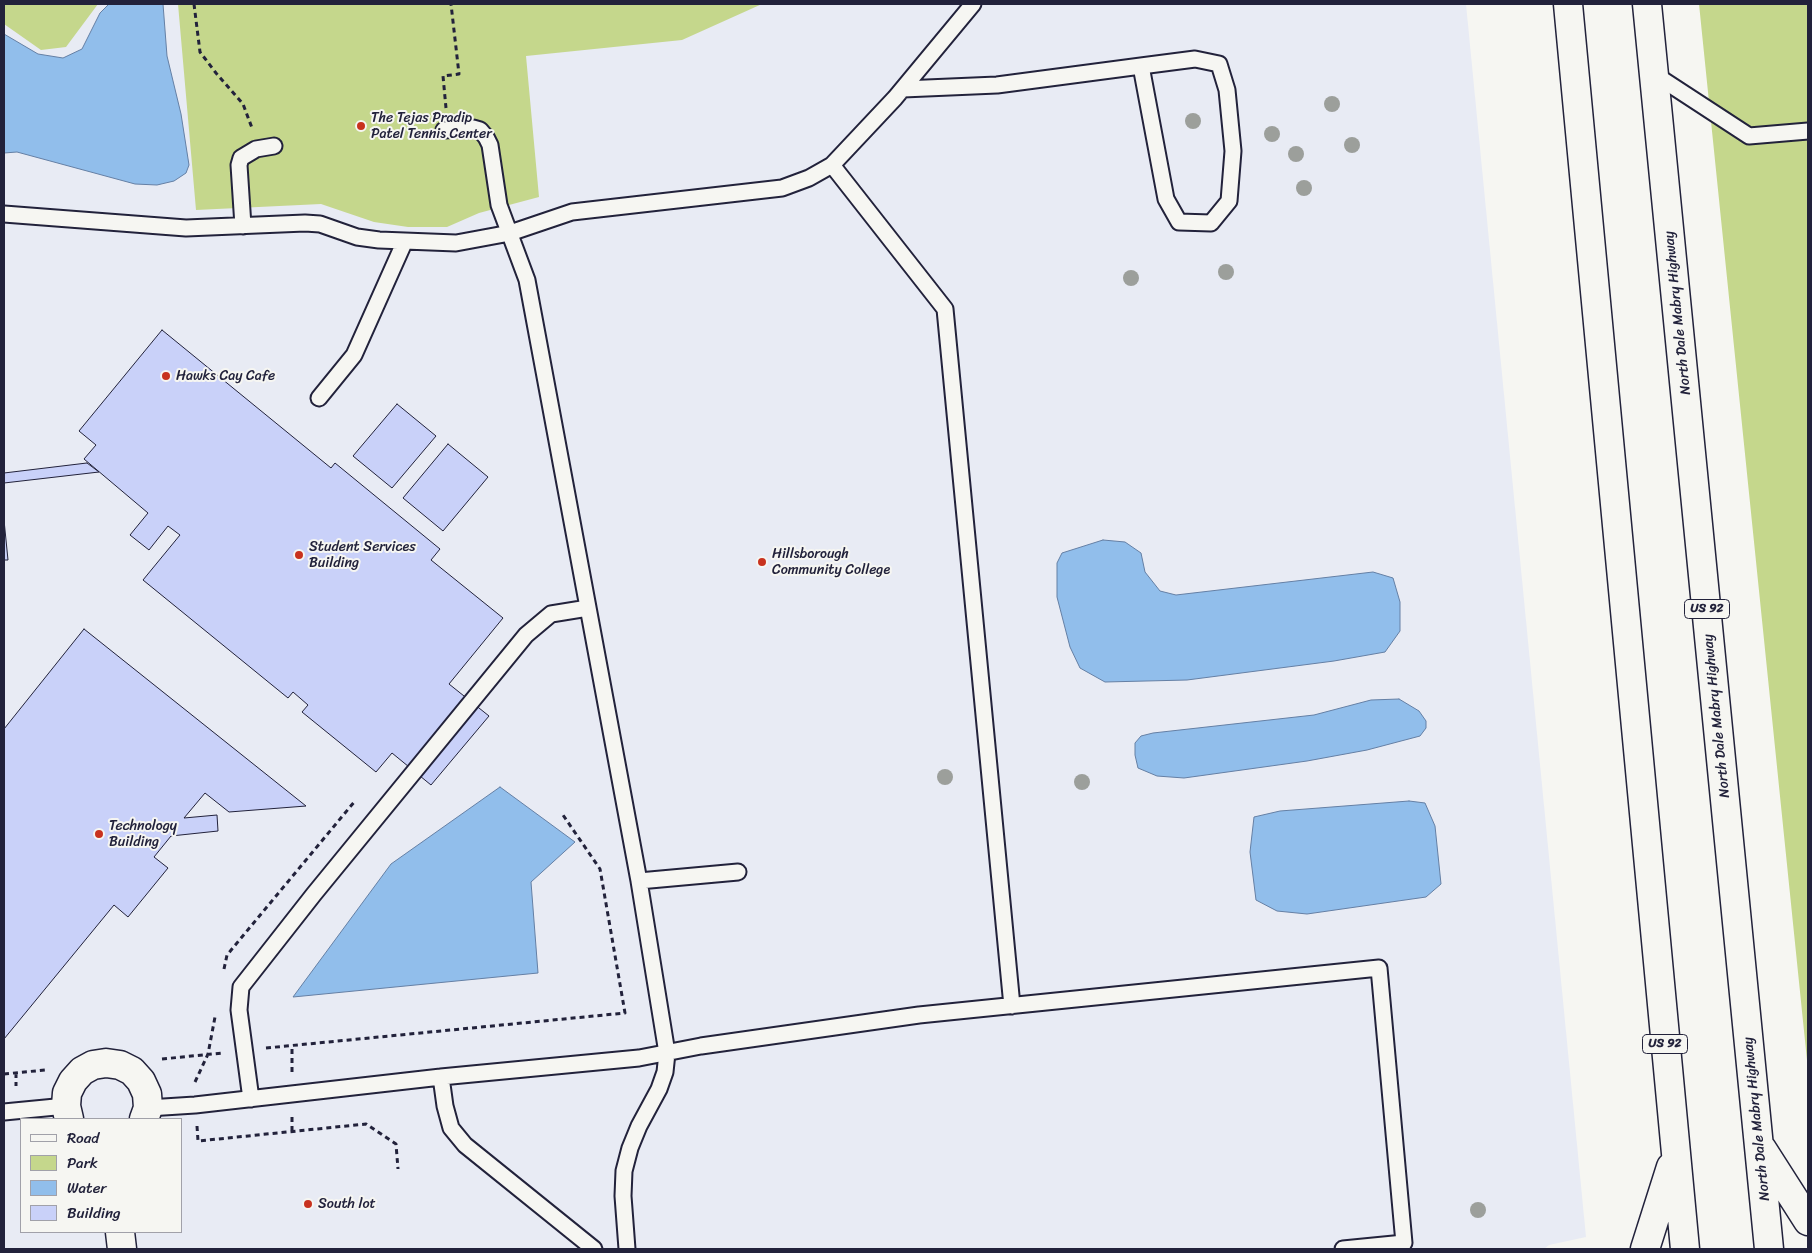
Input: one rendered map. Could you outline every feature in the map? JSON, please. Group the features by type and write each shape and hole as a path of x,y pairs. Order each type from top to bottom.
{"main road":[{"name":"US 92","path":"1568,4 1685,1249"},
{"name":"North Dale Mabry Highway","path":"1647,4 1769,1249"},
{"path":"67,1113 67,1093 77,1076 93,1065 106,1063 120,1065 132,1071 144,1088 146,1114"},
{"path":"1759,1144 1808,1221"},
{"path":"1645,1249 1676,1153"},
{"path":"120,1233 122,1249"}],"lane":[{"path":"4,214 186,228 312,223 356,236 404,243 456,243 510,233 572,212 782,188 809,178 832,165 903,89 973,4"},
{"path":"903,89 997,85 1141,66 1195,59 1218,64 1227,90 1233,150 1229,201 1211,223 1179,222 1166,199 1141,66"},
{"path":"1654,74 1749,136 1808,131"},
{"path":"446,130 473,128 480,130 486,137 490,145 499,205 527,280 639,881 667,1053 659,1089 636,1133 624,1171 622,1196 627,1249"},
{"path":"243,226 238,165 241,158 256,148 274,146"},
{"path":"832,165 945,309 1012,1006"},
{"path":"319,398 354,355 404,243"},
{"path":"250,1099 239,1010 242,987 314,894 526,635 551,614 588,608"},
{"path":"639,881 738,872"},
{"path":"146,1114 250,1099 441,1077 639,1058 701,1046 919,1015 1379,968 1404,1243 1343,1249"},
{"path":"441,1077 445,1106 451,1128 465,1145 594,1249"},
{"path":"4,1112 67,1113"}],"path":[{"path":"194,4 200,52 216,74 243,104 248,114 256,148"},
{"path":"446,130 442,76 459,74 452,4"},
{"path":"263,1049 625,1013 600,870 563,814"},
{"path":"292,1046 292,1078"},
{"path":"16,1073 16,1086"},
{"path":"292,1113 292,1132"},
{"path":"197,1123 198,1142 366,1124 396,1144 398,1169"}],"shaded area":[{"name":"Hillsborough Community College","path":"4,4 1466,4 1586,1237 1549,1245 1544,1249 4,1249"}],"green space":[{"path":"4,4 98,4 66,47 41,50 4,24"},
{"name":"The Tejas Pradip Patel Tennis Center","path":"178,4 762,4 682,40 526,56 539,197 479,213 447,227 408,227 374,222 321,204 196,210"},
{"path":"1699,4 1808,4 1808,1070"}],"water":[{"path":"109,4 163,4 167,56 181,114 189,165 186,173 174,181 157,185 135,184 17,152 4,153 4,34 38,54 63,58 82,49 100,13"},
{"path":"1103,540 1125,542 1141,553 1145,572 1160,591 1176,595 1373,572 1393,578 1400,602 1400,631 1385,652 1334,661 1187,680 1105,682 1080,668 1070,647 1057,597 1057,563 1062,553"},
{"path":"1399,699 1419,711 1426,721 1426,728 1420,736 1367,750 1307,761 1184,778 1157,776 1138,768 1135,743 1141,736 1153,733 1314,715 1371,700"},
{"path":"500,787 575,842 531,882 538,973 293,997 391,864"},
{"path":"1409,801 1425,803 1435,826 1441,884 1426,897 1307,914 1277,911 1256,900 1250,852 1254,817 1280,811"}],"building":[{"name":"Student Services Building","path":"162,330 331,468 335,463 440,549 431,560 503,618 449,684 489,716 431,785 392,753 376,772 302,712 308,705 293,692 288,698 143,580 180,535 168,526 149,550 130,535 148,513 84,459 96,445 79,431"},
{"path":"397,404 436,436 392,488 353,456"},
{"path":"448,444 488,477 443,531 403,498"},
{"path":"87,463 99,472 4,483 4,473"},
{"path":"4,520 8,560 4,560"},
{"name":"Technology Building","path":"84,629 306,806 229,812 205,793 184,818 217,815 218,831 171,836 154,857 168,868 128,917 114,905 4,1039 4,729"}],"place":[{"name":"The Tejas Pradip Patel Tennis Center","path":"361,126"},
{"name":"Hawks Cay Cafe","path":"166,376"},
{"name":"Student Services Building","path":"299,555"},
{"name":"Hillsborough Community College","path":"762,562"},
{"name":"Technology Building","path":"99,834"},
{"name":"South lot","path":"308,1204"}]}
